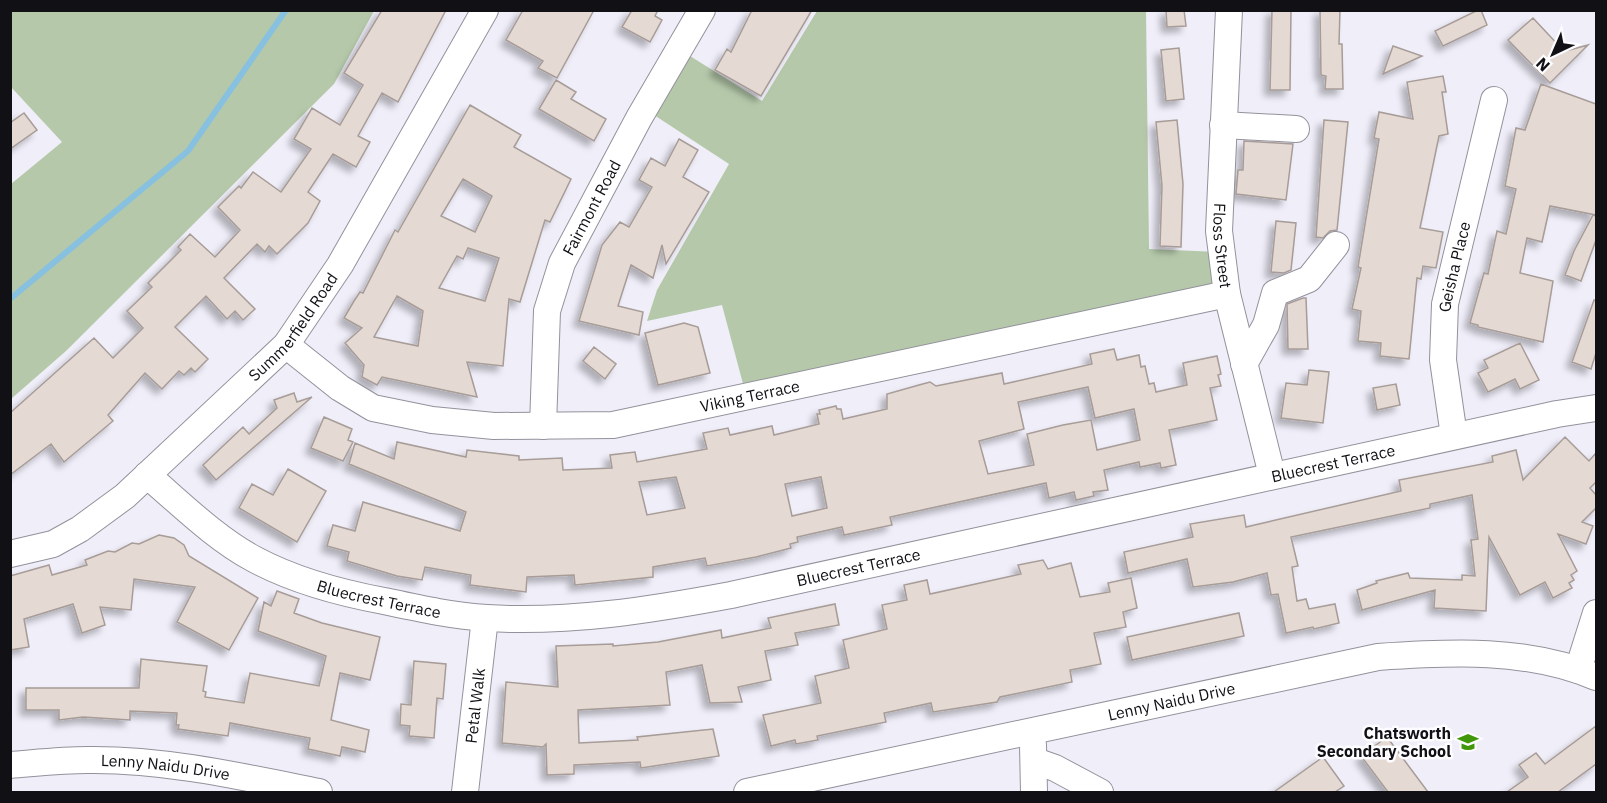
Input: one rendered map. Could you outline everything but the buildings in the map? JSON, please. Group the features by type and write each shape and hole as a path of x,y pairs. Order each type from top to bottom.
{"street":[{"name":"Summerfield Road","path":"10,554 53,544 80,529 125,495 286,345 340,265 485,10"},
{"name":"Fairmont Road","path":"543,426 547,311 562,263 627,139 702,10"},
{"name":"Floss Street","path":"1229,10 1219,231 1227,294 1272,475"},
{"name":"Geisha Place","path":"1454,436 1443,360 1445,304 1494,100"},
{"path":"1223,125 1296,129"},
{"path":"1244,364 1266,324 1275,293 1309,279 1336,245"},
{"name":"Viking Terrace","path":"286,345 340,388 373,408 442,421 494,426 612,425 1227,294"},
{"name":"Bluecrest Terrace","path":"147,475 195,517 255,560 358,596 485,618 580,617 670,606 1454,436 1596,408"},
{"path":"1587,674 1596,613"},
{"name":"Petal Walk","path":"465,792 485,618"},
{"name":"Lenny Naidu Drive","path":"747,792 1378,657 1476,652 1587,674"},
{"path":"1032,732 1035,761 1034,792"},
{"name":"Lenny Naidu Drive","path":"10,765 90,760 134,763 197,770 303,791"},
{"path":"1035,761 1055,768 1100,792"}],"green space":[{"path":"11,10 374,11 334,84 66,351 11,399 11,184 62,142 11,87"},
{"path":"817,11 1146,11 1149,249 1219,252 1226,294 746,395 722,305 647,321 657,290 729,164 654,115 690,56 762,101"}],"waterway":[{"path":"10,299 188,151 286,10"}],"place":[{"name":"Chatsworth Secondary School","path":"1468,742"}]}
